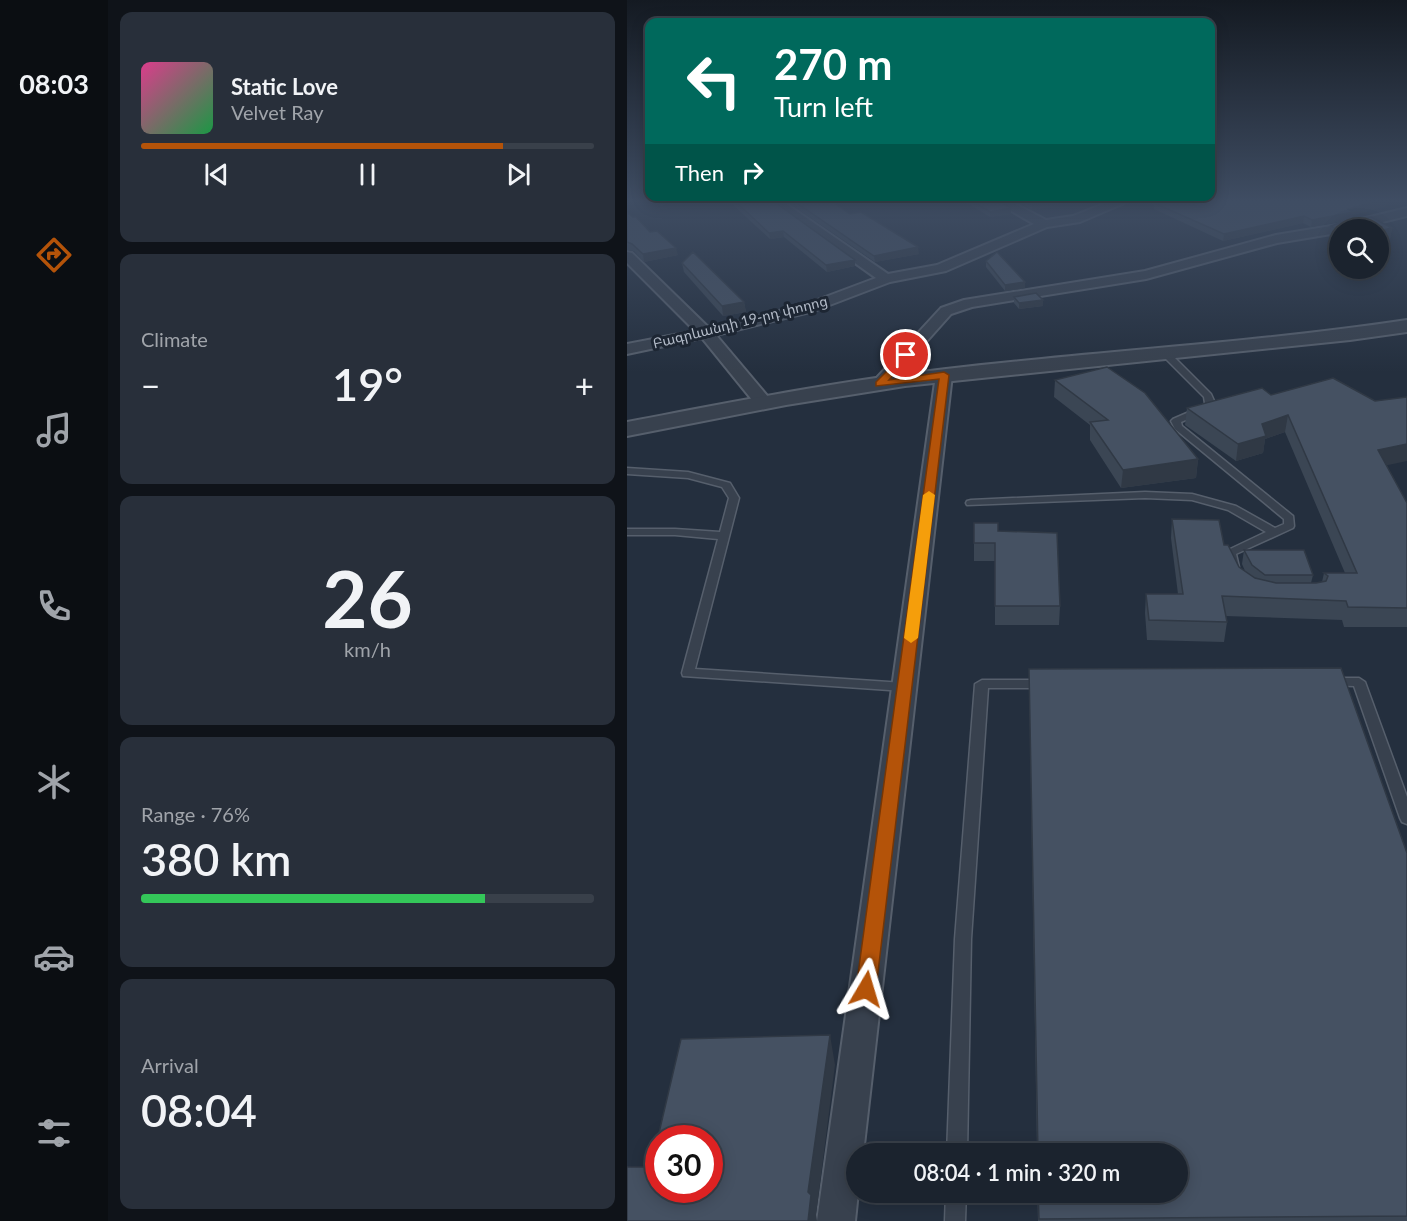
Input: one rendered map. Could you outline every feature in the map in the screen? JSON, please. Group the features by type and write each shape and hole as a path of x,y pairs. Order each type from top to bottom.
{"street":[{"path":"629,258 706,333 763,402"},
{"path":"856,258 886,279"},
{"name":"Բագրևանդի 19-րդ փողոց","path":"627,349 809,308 886,279 941,268 964,258"},
{"path":"879,384 946,311 969,303 1146,275 1207,258"},
{"path":"627,429 763,402 944,375 1325,337 1407,326"},
{"path":"837,1221 944,375"}],"lane":[{"path":"1165,353 1208,396 1210,403 1206,408 1176,421 1178,427 1289,518 1289,526 1230,553 1236,577"},
{"path":"627,471 688,475 726,485 734,498 688,673 904,687"},
{"path":"971,503 1145,495 1191,497 1232,508 1274,532"},
{"path":"627,532 675,532 724,536"},
{"path":"1312,682 1359,682 1407,818"},
{"path":"957,1143 963,939 983,684 1065,684"},
{"path":"955,1221 956,1203"}],"building":[{"path":"687,258 699,258 744,302 722,306 682,263"},
{"path":"817,258 852,258 855,260 826,265"},
{"path":"990,258 1003,258 1025,282 1005,285 986,261"},
{"path":"1036,293 1043,300 1019,303 1014,297"},
{"path":"1107,367 1145,393 1198,459 1123,470 1090,422 1108,420 1055,380"},
{"path":"1333,378 1375,401 1407,397 1407,444 1378,450 1407,503 1407,608 1348,607 1346,601 1222,596 1227,622 1149,620 1146,594 1183,594 1172,519 1219,520 1224,545 1228,545 1239,567 1255,578 1276,583 1316,583 1326,581 1328,576 1324,573 1357,573 1288,415 1262,424 1266,436 1238,444 1187,408 1262,388 1271,395"},
{"path":"974,523 998,523 998,531 1057,533 1060,606 995,606 995,543 974,543"},
{"path":"1244,550 1304,550 1313,575 1265,575 1252,565"},
{"path":"1341,668 1407,853 1407,1216 1039,1219 1038,1203 1188,1203 1188,1143 1038,1143 1029,669"},
{"path":"830,1035 808,1192 811,1195 808,1221 627,1221 627,1167 645,1167 645,1203 723,1203 723,1125 661,1125 681,1039"}],"slow traffic":[{"path":"911,638 929,495"}],"route":[{"path":"866,989 944,375 879,384 906,355"}]}
